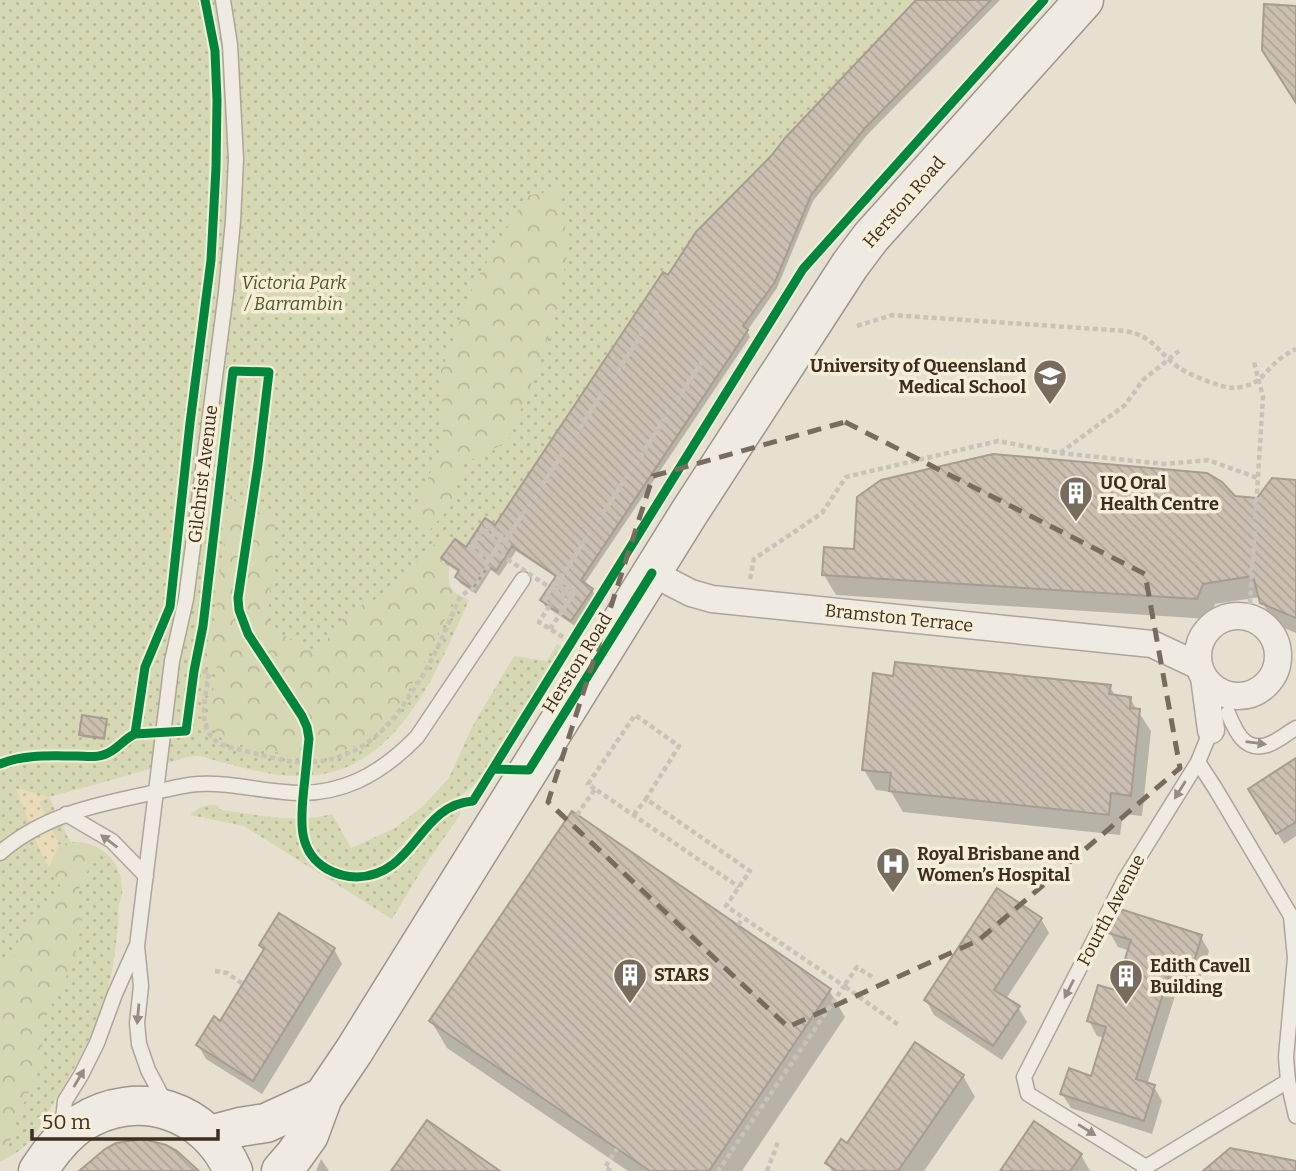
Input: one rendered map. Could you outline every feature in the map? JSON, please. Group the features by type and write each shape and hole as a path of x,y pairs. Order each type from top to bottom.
{"main road":[{"name":"Herston Road","path":"281,1171 309,1135 323,1097 652,573 844,275 871,237 1084,0"},
{"path":"209,1135 273,1120 323,1097"},
{"path":"51,1161 83,1122 116,1109 140,1106 169,1110 193,1121 224,1152 233,1171"}],"street":[{"name":"Bramston Terrace","path":"652,573 691,593 712,599 1152,644 1208,630"},
{"path":"1243,616 1256,620 1285,643 1278,653 1277,667 1284,675 1249,695 1223,694 1212,687 1201,671 1198,653 1208,630 1230,617 1243,616"},
{"name":"Bramston Terrace","path":"1152,644 1201,671"},
{"name":"Fourth Avenue","path":"1201,671 1219,722 1249,695"}],"lane":[{"name":"Gilchrist Avenue","path":"169,1110 148,1070 139,1044 137,1023 141,986 136,946 172,661 186,599 197,519 233,221 236,159 229,45 223,0"},
{"path":"0,853 37,827 91,806 198,784 286,793 316,793 340,788 383,768 417,737 523,579"},
{"path":"1219,722 1235,731 1245,742 1255,746 1266,745 1296,728"},
{"name":"Fourth Avenue","path":"1145,1169 1028,1094 1024,1077 1124,881 1198,762 1219,722"},
{"path":"1198,762 1291,915 1295,958 1286,1057 1287,1081 1296,1116"},
{"path":"61,816 111,841 146,876"},
{"name":"Gilchrist Avenue","path":"51,1161 65,1101 97,1043 136,946"},
{"path":"1145,1169 1287,1081"}],"path":[{"path":"508,537 486,525 470,549 488,561 508,537 659,308"},
{"path":"857,326 892,315 1126,331 1147,339 1184,371 1233,388 1259,380 1275,363 1296,349"},
{"path":"486,545 565,597 554,588 715,342"},
{"path":"1060,453 1125,405 1143,380 1179,351"},
{"path":"1250,604 1263,397 1254,362"},
{"path":"750,580 754,559 821,513 846,477 998,441 1060,453 1164,464 1208,460 1258,478"},
{"path":"194,671 209,673 204,723 211,737 223,746 294,761 327,760 345,755 361,748 389,725 431,664 461,596 474,588 497,550 501,541 487,531 476,548 491,558 497,550"},
{"path":"550,629 576,590 558,578 545,598 561,607 572,590 559,581"},
{"path":"558,593 539,622 571,642"},
{"path":"564,654 578,632"},
{"path":"192,683 196,660"},
{"path":"644,822 635,813 680,746 635,715 588,784 739,887"},
{"path":"305,777 308,750"},
{"path":"577,815 595,789"},
{"path":"646,799 750,871 726,906 900,1026"},
{"path":"738,925 743,918"},
{"path":"719,1171 857,967 872,978"},
{"path":"215,971 227,973 243,984"},
{"path":"748,1112 755,1118"},
{"path":"767,1171 778,1142"},
{"path":"611,1171 605,1167 617,1149"}],"highlighted area":[{"path":"845,422 1145,574 1180,768 979,940 788,1027 548,802 653,476"}],"green space":[{"name":"Victoria Park / Barrambin","path":"0,0 916,0 771,156 696,232 668,275 662,272 495,525 485,518 466,547 455,540 441,558 449,564 450,587 469,600 426,689 386,741 361,760 332,772 279,775 195,756 49,797 70,842 81,842 99,848 118,868 122,891 115,955 105,1000 78,1061 31,1140 18,1152 0,1161"},
{"path":"558,190 568,250 555,319 530,388 507,442 463,464 451,506 428,532 413,514 444,440 441,371 475,282 526,196"},
{"path":"230,493 236,504 245,509 232,598 233,611 242,637 290,710 301,702 258,639 247,612 245,598 257,511 267,515 275,524 268,619 282,634 313,649 326,641 351,611 381,596 441,538 446,536 455,539 441,558 449,564 449,584 456,594 422,668 388,718 374,732 345,750 316,756 285,754 231,742 221,738 214,730 211,708 217,666 202,665 213,631"},
{"path":"557,644 563,647 480,780 461,795 434,810 388,859 375,867 360,871 344,869 324,860 317,870 346,882 377,880 406,863 436,826 447,817 460,812 392,919 244,826 190,815 207,805 219,806 222,810 277,818 332,814 351,848 395,828 422,807 449,778 472,727 514,656 547,661"},
{"path":"81,842 99,848 77,893 82,922 76,951 65,980 47,1014 43,1031 42,1063 15,1123 4,1160 0,1161 0,965 4,966 17,952 18,941 29,916 42,909 48,898 60,891 60,885 49,867 59,844"}],"sand":[{"path":"16,788 49,797 39,802 59,844 49,867 40,851"}],"building":[{"path":"916,0 991,0 865,128 811,195 775,282 743,326 748,330 581,580 593,589 571,621 540,600 556,576 512,546 496,571 488,566 472,589 455,577 459,570 441,558 455,539 466,547 485,518 495,525 663,272 668,275 696,232 771,156"},
{"path":"1264,4 1296,6 1296,103 1262,50"},
{"name":"UQ Oral Health Centre","path":"993,454 1207,473 1222,482 1235,496 1257,498 1272,478 1296,480 1296,618 1260,603 1253,576 1203,584 1197,599 822,575 824,547 854,549 857,497 881,480"},
{"path":"895,662 1111,685 1109,694 1131,697 1130,708 1140,709 1131,796 1111,793 1109,815 889,791 891,773 862,770 873,673 893,676"},
{"path":"82,715 107,719 104,738 79,735"},
{"path":"1296,758 1296,822 1276,834 1248,789"},
{"name":"STARS","path":"572,811 831,989 709,1171 650,1171 429,1021"},
{"path":"997,888 1042,918 994,990 1020,1006 993,1046 924,1000"},
{"name":"Edith Cavell Building","path":"1120,909 1202,935 1190,975 1171,969 1136,1079 1155,1085 1144,1121 1060,1094 1069,1068 1091,1076 1106,1027 1087,1021 1098,985 1115,990 1131,940 1108,933"},
{"path":"279,913 335,948 253,1081 196,1045 214,1016 220,1021 264,949 259,945"},
{"path":"915,1042 964,1075 898,1171 837,1171 825,1163 841,1139 847,1143"},
{"path":"427,1120 500,1171 391,1171"},
{"path":"1034,1121 1082,1154 1070,1171 1000,1171"},
{"path":"143,1139 177,1151 199,1171 79,1171 116,1143"},
{"path":"1230,1148 1296,1161 1296,1171 1203,1171"}],"cycle path":[{"path":"135,734 145,667 170,607 211,260 217,100 215,51 205,0"},
{"path":"0,764 37,756 100,756 112,751 135,734 186,731 203,626 233,371 269,372 238,598 239,610 248,634 307,727 309,739 302,822 305,843 310,853 327,869 349,876 377,873 392,865 440,814 455,805 473,801 803,269 1044,0"},
{"path":"493,769 529,770 652,573"}],"place":[{"name":"University of Queensland Medical School","path":"1050,406"},
{"name":"UQ Oral Health Centre","path":"1076,523"},
{"name":"Royal Brisbane and Women’s Hospital","path":"893,894"},
{"name":"STARS","path":"630,1005"},
{"name":"Edith Cavell Building","path":"1126,1006"}]}
